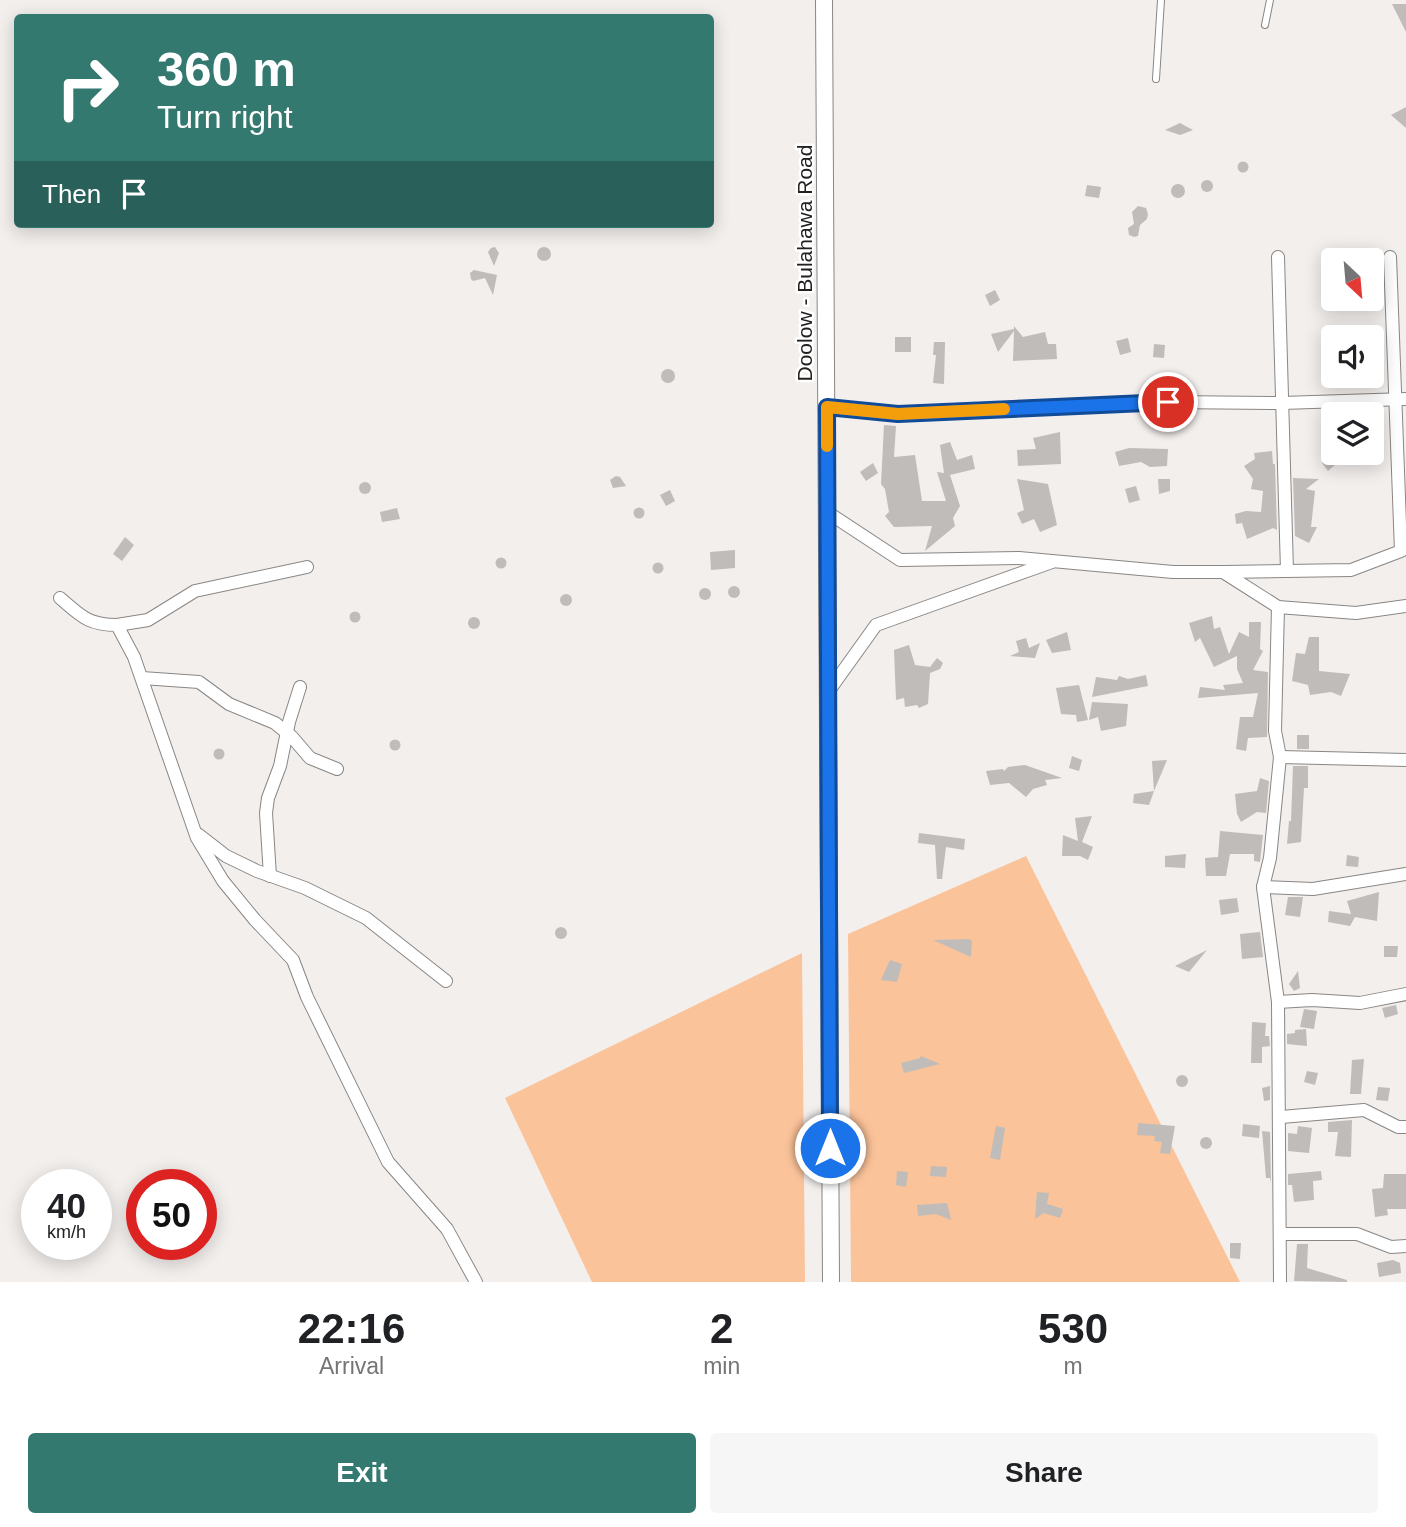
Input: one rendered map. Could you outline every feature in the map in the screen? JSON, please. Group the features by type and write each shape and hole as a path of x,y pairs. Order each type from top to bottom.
{"main road":[{"name":"Doolow - Bulahawa Road","path":"824,0 831,1282"}],"street":[{"path":"1278,257 1287,571"},
{"path":"827,512 900,560 1018,558 1173,572 1351,570 1401,551 1401,400 1390,257"},
{"path":"827,407 898,414 1168,402 1401,400"},
{"path":"828,692 876,625 1057,561"},
{"path":"60,598 84,618 98,625 117,625 148,620 195,592 307,568"},
{"path":"1223,572 1278,607 1356,612 1406,606"},
{"path":"1278,607 1275,731 1280,757 1270,858 1263,887 1278,1002 1281,1116 1280,1282"},
{"path":"117,625 142,678 194,831 223,881 293,960 307,997 388,1162 447,1229 476,1282"},
{"path":"142,678 199,682 229,704 275,723 310,758 337,769"},
{"path":"270,876 266,813 268,797 280,766 286,733 300,687"},
{"path":"1280,757 1406,760"},
{"path":"194,831 226,856 305,888 366,918 446,981"},
{"path":"1263,887 1314,889 1406,874"},
{"path":"1278,1002 1312,1000 1360,1003 1406,994"},
{"path":"1281,1116 1364,1110 1398,1127 1406,1126"},
{"path":"1280,1234 1357,1234 1391,1247 1406,1246"}],"lane":[{"path":"1156,79 1161,0"},
{"path":"1265,25 1270,0"}],"shaded area":[{"path":"1026,856 1240,1282 851,1282 848,934"},
{"path":"802,953 805,1282 592,1282 505,1098"}],"building":[{"path":"1392,4 1406,4 1406,32"},
{"path":"1406,107 1406,128 1391,115"},
{"path":"1180,123 1193,130 1180,135 1165,130"},
{"path":"1243,162 1247,163 1247,171 1243,172 1239,171 1238,167 1239,163"},
{"path":"1207,180 1213,186 1207,192 1201,186"},
{"path":"1178,184 1183,186 1183,196 1178,198 1173,196 1171,191 1173,186"},
{"path":"1087,185 1101,187 1099,198 1085,196"},
{"path":"1138,206 1146,208 1148,214 1147,219 1140,225 1138,236 1134,237 1129,235 1128,228 1134,224 1132,212"},
{"path":"495,247 499,253 494,266 488,252"},
{"path":"544,247 549,249 549,259 544,261 539,259 537,254 539,249"},
{"path":"474,270 497,275 493,295 485,278 473,281 471,279 470,273"},
{"path":"995,290 1000,300 990,306 985,295"},
{"path":"1014,326 1023,337 1045,332 1048,344 1056,344 1057,359 1013,361 1014,331 998,352 991,334 1014,329"},
{"path":"895,337 911,337 911,352 895,352"},
{"path":"1128,338 1131,352 1120,355 1116,341"},
{"path":"934,342 945,342 944,384 933,383 936,355 933,355"},
{"path":"1154,344 1165,345 1164,358 1153,357"},
{"path":"668,369 673,371 673,381 668,383 663,381 661,376 663,371"},
{"path":"884,425 896,426 894,457 915,455 922,501 946,501 937,472 944,473 940,445 950,442 957,460 972,455 975,469 950,475 960,506 953,518 955,526 925,551 932,526 894,527 885,516 889,512 885,489 881,484"},
{"path":"1060,432 1061,464 1018,466 1017,450 1036,449 1033,438"},
{"path":"1129,448 1168,449 1167,466 1150,467 1141,462 1119,466 1115,452"},
{"path":"1272,451 1275,464 1277,530 1273,528 1247,539 1242,523 1236,524 1235,514 1246,511 1261,512 1263,491 1251,489 1253,479 1244,466 1255,459 1254,453"},
{"path":"873,463 878,473 866,481 860,472"},
{"path":"1324,465 1335,465 1328,471"},
{"path":"616,476 620,477 626,486 613,488 610,480"},
{"path":"1293,478 1319,479 1306,489 1315,491 1311,527 1317,527 1309,543 1295,536"},
{"path":"1017,479 1048,484 1057,525 1040,532 1034,519 1022,524 1017,513 1024,510"},
{"path":"1158,479 1170,479 1170,491 1159,494"},
{"path":"365,482 371,488 365,494 359,488"},
{"path":"1136,486 1140,500 1129,503 1125,489"},
{"path":"670,490 675,501 666,506 660,495"},
{"path":"639,507 645,513 639,519 633,513"},
{"path":"397,508 400,519 382,522 380,512"},
{"path":"125,537 134,545 122,561 113,554"},
{"path":"735,550 735,568 711,570 710,552"},
{"path":"501,557 507,563 501,569 495,563"},
{"path":"658,563 662,564 662,572 658,573 654,572 653,568 654,564"},
{"path":"734,586 740,592 734,598 728,592"},
{"path":"705,588 711,594 705,600 699,594"},
{"path":"566,594 572,600 566,606 560,600"},
{"path":"355,611 361,617 355,623 349,617"},
{"path":"1212,616 1214,629 1220,627 1229,654 1239,632 1249,637 1249,622 1261,622 1260,649 1263,651 1253,670 1268,672 1267,737 1248,738 1246,751 1236,749 1240,717 1253,717 1258,693 1198,698 1200,687 1225,690 1223,685 1243,683 1237,669 1237,656 1214,667 1200,638 1195,642 1189,623"},
{"path":"474,617 480,623 474,629 468,623"},
{"path":"1067,632 1071,650 1052,653 1046,640"},
{"path":"1309,637 1319,637 1319,671 1350,674 1341,696 1331,692 1310,695 1308,685 1292,681 1296,653 1305,654"},
{"path":"1026,638 1029,648 1040,643 1035,658 1010,656 1019,652 1016,641"},
{"path":"909,645 915,665 930,667 937,658 943,663 940,669 930,673 928,704 919,708 917,705 905,707 904,698 896,700 894,650"},
{"path":"1146,675 1148,686 1092,697 1096,677 1117,680 1119,676 1128,679"},
{"path":"1079,685 1088,720 1077,722 1076,715 1061,714 1056,688"},
{"path":"1092,702 1128,704 1126,726 1101,731 1098,717 1089,720"},
{"path":"1297,735 1309,735 1309,749 1297,749"},
{"path":"395,740 399,741 399,749 395,750 391,749 390,745 391,741"},
{"path":"219,749 223,750 223,758 219,759 215,758 214,754 215,750"},
{"path":"1072,756 1082,760 1079,771 1069,768"},
{"path":"1167,760 1154,791 1152,761"},
{"path":"1025,765 1062,778 1045,780 1047,785 1033,789 1026,797 1009,783 990,785 986,771 1004,771 1008,767"},
{"path":"1293,766 1308,766 1308,788 1304,788 1301,842 1287,844 1291,821"},
{"path":"1260,778 1269,781 1266,813 1257,812 1241,822 1237,814 1235,794 1257,791"},
{"path":"1154,791 1149,805 1133,803 1134,794"},
{"path":"1092,816 1082,842 1093,847 1088,860 1080,856 1062,856 1063,835 1078,841 1075,818"},
{"path":"1220,831 1263,835 1260,862 1254,861 1254,854 1230,854 1226,876 1206,876 1205,858 1218,857"},
{"path":"919,833 965,839 964,850 946,847 942,879 937,879 935,845 918,843"},
{"path":"1186,854 1185,868 1165,867 1165,856"},
{"path":"1347,855 1359,857 1358,867 1346,866"},
{"path":"1379,892 1377,921 1355,917 1350,926 1328,922 1329,911 1351,914 1347,901"},
{"path":"1288,897 1303,897 1300,917 1285,915"},
{"path":"1237,898 1239,912 1221,915 1219,900"},
{"path":"556,928 566,928 566,938 556,938"},
{"path":"1260,932 1263,957 1242,959 1240,934"},
{"path":"933,940 972,941 971,957"},
{"path":"1384,946 1398,946 1397,957 1384,957"},
{"path":"1207,950 1189,972 1175,966"},
{"path":"890,960 902,964 897,982 881,980"},
{"path":"1298,971 1300,988 1294,991 1289,984"},
{"path":"1396,1005 1398,1014 1385,1018 1382,1008"},
{"path":"1304,1009 1317,1011 1314,1029 1300,1027"},
{"path":"1252,1022 1266,1023 1265,1036 1269,1036 1270,1046 1262,1047 1262,1063 1251,1063"},
{"path":"1306,1029 1307,1046 1287,1044 1287,1034"},
{"path":"921,1056 940,1064 904,1073 901,1063"},
{"path":"1364,1059 1361,1094 1350,1094 1352,1060"},
{"path":"1307,1071 1318,1073 1315,1085 1304,1082"},
{"path":"1182,1075 1188,1081 1182,1087 1176,1081"},
{"path":"1270,1086 1270,1100 1264,1101 1262,1088"},
{"path":"1378,1087 1390,1088 1388,1101 1376,1100"},
{"path":"1352,1120 1351,1157 1335,1156 1338,1132 1328,1132 1328,1122"},
{"path":"1138,1123 1175,1126 1170,1154 1160,1153 1162,1142 1154,1141 1155,1136 1137,1135"},
{"path":"1243,1124 1260,1126 1259,1138 1242,1136"},
{"path":"996,1126 1005,1128 1000,1160 990,1158"},
{"path":"1298,1126 1312,1128 1309,1153 1288,1151 1288,1133 1297,1134"},
{"path":"1262,1131 1270,1132 1271,1183 1270,1178 1266,1178"},
{"path":"1201,1138 1211,1138 1211,1148 1201,1148"},
{"path":"931,1166 947,1167 946,1177 930,1176"},
{"path":"897,1171 908,1172 906,1187 896,1185"},
{"path":"1321,1171 1322,1180 1313,1181 1314,1200 1294,1202 1292,1185 1288,1185 1288,1174"},
{"path":"1384,1174 1406,1174 1406,1209 1387,1209 1388,1215 1375,1217 1372,1189 1383,1188"},
{"path":"1037,1192 1049,1193 1047,1204 1063,1209 1060,1218 1044,1213 1035,1219"},
{"path":"947,1203 951,1220 936,1214 918,1216 917,1205"},
{"path":"1230,1243 1241,1243 1240,1259 1230,1258"},
{"path":"1297,1244 1308,1244 1307,1268 1347,1282 1294,1281"},
{"path":"1393,1260 1400,1263 1401,1273 1379,1277 1377,1263"}],"slow traffic":[{"path":"827,446 827,407 898,414 1004,409"}],"route":[{"path":"830,1148 827,407 898,414 1168,402"}]}
